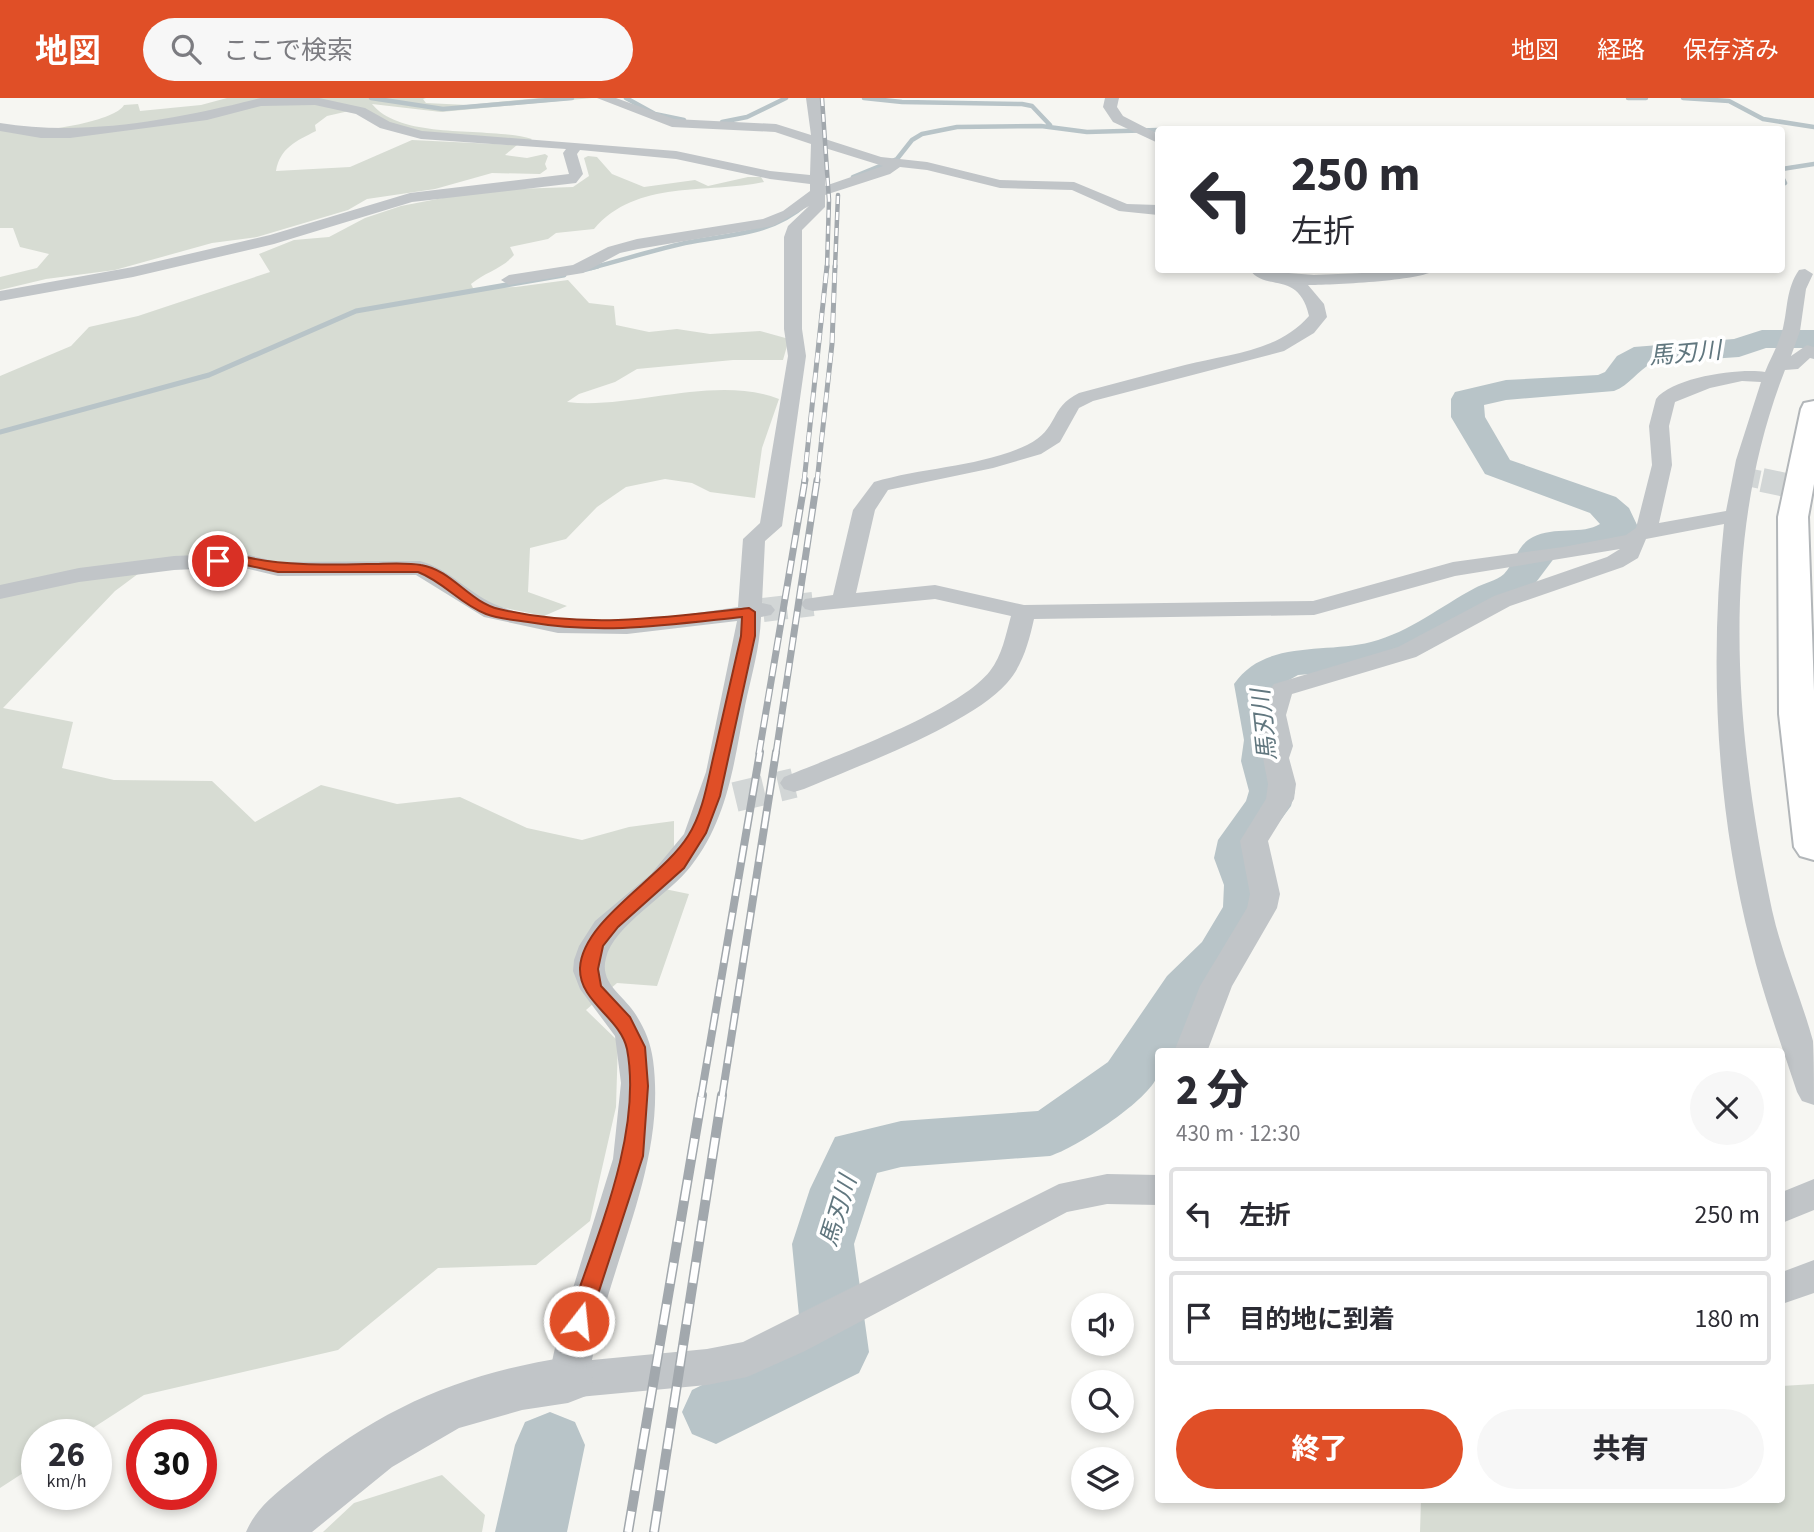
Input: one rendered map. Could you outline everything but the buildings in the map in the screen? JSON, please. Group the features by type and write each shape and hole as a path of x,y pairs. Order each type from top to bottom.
{"highway":[{"path":"1814,409 1793,517 1797,714 1814,847"}],"street":[{"path":"604,98 672,122 776,128 895,164 927,166 1000,184 1074,187 1124,208 1155,210"},
{"path":"568,1380 574,1340 587,1293 633,1156 638,1086 636,1047 623,1021 593,988 589,969 595,944 612,923 678,864 724,797 748,636 756,611 748,579 754,540 771,526 797,356 793,329 792,237 794,229 817,207 818,139 813,98"},
{"path":"1112,98 1110,107 1118,120 1155,138"},
{"path":"0,127 41,134 70,134 206,116 261,102 290,99 342,106 360,111 399,131 421,135 676,155 818,186 885,171 895,164"},
{"path":"0,296 133,272 274,239 410,198 470,189 571,180 576,174 570,153 575,148"},
{"path":"509,280 577,269 614,250 637,244 767,223 788,214 818,186"},
{"path":"0,315 217,251"},
{"path":"1785,270 1809,275"},
{"path":"1264,273 1294,279 1398,273"},
{"path":"1809,275 1796,285 1796,311 1791,332 1775,365 1733,518 1725,645 1737,790 1761,926 1814,1092"},
{"path":"846,600 844,594 864,510 881,486 1021,453 1049,442 1059,432 1071,404 1086,397 1194,368 1243,359 1296,337 1311,329 1318,317 1315,304 1294,279"},
{"path":"1192,1048 1216,986 1262,908 1265,894 1254,841 1280,799 1282,784 1276,758 1280,746 1273,715 1276,696 1283,688 1406,652 1502,601 1615,562 1630,553 1640,535 1662,465 1659,426 1666,399 1703,382 1754,374 1775,365 1791,365 1807,351 1814,353"},
{"path":"813,604 935,592 959,595 1024,612 1314,608 1452,569 1563,554 1716,517 1733,518"},
{"path":"0,592 79,575 174,563 241,560 278,569 420,568 438,575 471,602 494,612 569,625 626,626 756,611"},
{"path":"793,783 919,727 988,690 1014,651 1024,612"},
{"path":"273,1532 313,1495 387,1438 455,1403 535,1383 707,1367 747,1359 792,1339 1059,1199 1107,1189 1155,1190"},
{"path":"1785,1207 1814,1194"},
{"path":"1785,1287 1814,1276"}],"shaded area":[{"path":"227,98 426,98 423,99 426,103 467,105 539,98 592,98 441,112 372,104 386,116 403,123 424,128 514,135 532,139 528,142 415,132 349,111 327,116 315,125 316,131 285,151 276,171 350,167 412,140 517,145 505,155 527,158 545,154 548,156 545,164 547,169 540,174 492,173 435,189 367,199 348,210 257,237 212,243 115,270 46,279 0,290 0,277 37,268 49,254 20,247 13,228 0,228 0,130 45,130 85,123 116,112 124,105 138,104 140,111 201,105"},
{"path":"597,157 612,174 644,187 695,180 708,186 748,177 761,177 764,182 674,191 631,202 611,213 594,229 556,233 548,239 510,247 514,255 471,284 473,288 516,287 568,280 589,303 614,306 616,325 649,332 677,329 710,334 760,331 789,339 783,360 733,360 637,369 615,382 579,394 567,402 592,403 728,390 754,392 779,399 762,448 755,498 710,492 692,483 665,479 626,487 597,507 566,539 530,548 528,592 567,606 544,616 485,604 429,565 300,565 230,554 154,562 115,591 3,708 73,722 62,768 114,780 212,781 255,822 321,785 397,804 460,797 527,828 582,840 629,827 674,821 674,850 645,885 689,894 657,986 617,983 586,1010 618,1041 616,1107 590,1221 536,1265 438,1268 338,1350 144,1395 107,1419 21,1419 21,1474 0,1488 0,376 71,346 89,327 138,316 270,272 259,254 294,240 329,237 365,218 401,206 484,190 573,187 589,176 584,158"},
{"path":"1814,1384 1814,1532 1420,1532 1421,1503 1785,1503 1785,1386"},
{"path":"442,1475 485,1515 482,1532 323,1532 354,1503"}],"waterway":[{"path":"371,98 443,109 572,98"},
{"path":"626,98 655,114 684,120"},
{"path":"722,122 747,117 786,98"},
{"path":"864,98 902,102 1022,104 1032,106 1050,125"},
{"path":"1628,98 1646,98"},
{"path":"1683,98 1729,101 1763,119 1814,127"},
{"path":"853,177 897,159 912,140 922,134 957,127 1041,126 1087,132 1155,130"},
{"path":"1785,169 1814,164"},
{"path":"591,268 685,243 764,228 779,222 806,204"},
{"path":"583,270 598,266"},
{"path":"0,432 209,375 356,311 564,275"},
{"name":"馬刃川","path":"716,1412 836,1352 823,1244 840,1189 856,1154 901,1144 1050,1133 1128,1077 1186,990 1220,955 1248,907 1249,885 1238,858 1242,840 1254,820 1268,806 1272,791 1264,761 1266,740 1255,684 1277,668 1290,664 1359,657 1411,642 1514,585 1521,579 1536,553 1545,545 1554,541 1602,538 1619,527 1616,516 1603,505 1497,467 1468,417 1467,399 1506,390 1603,384 1616,379 1628,363 1645,354 1739,348 1762,339 1814,339"},
{"name":"馬刃川","path":"531,1532 550,1445"}],"tunnel":[{"path":"1742,476 1771,482"},
{"path":"1762,480 1814,491"},
{"path":"763,610 813,604"},
{"path":"735,797 794,783"}],"railway":[{"path":"822,98 829,200 827,268"},
{"path":"835,268 838,195"},
{"path":"804,482 827,266"},
{"path":"817,482 832,344 835,266"},
{"path":"759,753 805,480"},
{"path":"776,753 817,480"},
{"path":"701,1097 760,752"},
{"path":"722,1097 776,752"},
{"path":"628,1532 702,1095"},
{"path":"654,1532 722,1095"}],"route":[{"path":"218,561 241,560 278,569 373,566 420,568 438,575 471,602 494,612 569,625 626,626 749,612 748,636 712,796 698,833 678,864 612,923 595,944 589,969 593,988 623,1021 636,1047 638,1086 633,1156 579,1321"}]}
